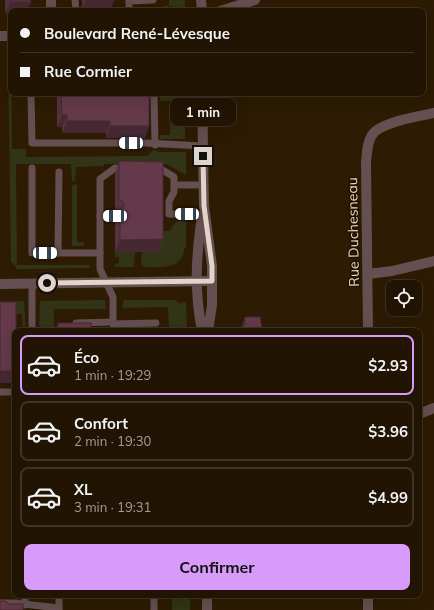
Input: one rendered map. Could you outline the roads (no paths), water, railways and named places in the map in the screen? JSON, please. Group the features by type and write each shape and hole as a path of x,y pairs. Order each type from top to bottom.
{"street":[{"path":"230,8 255,0"},
{"path":"202,96 204,212 212,266 212,305 208,328"},
{"name":"Rue Duchesneau","path":"368,328 366,162 368,144 372,134 378,129 434,113"},
{"path":"201,328 197,305 196,258 204,212"},
{"path":"368,274 388,272 434,261"},
{"path":"0,284 212,281"},
{"path":"422,413 434,408"},
{"path":"207,598 207,610"},
{"path":"368,598 368,610"}],"lane":[{"path":"128,1 153,0"},
{"path":"31,96 32,143 203,146"},
{"path":"154,96 155,145"},
{"path":"32,168 32,253 100,253"},
{"path":"116,328 113,323 113,297 100,269 100,179 115,168 130,169"},
{"path":"146,169 161,169 174,177 174,192 169,201 169,214 204,212"},
{"path":"58,253 59,172"},
{"path":"174,185 203,185"},
{"path":"100,216 115,216"},
{"path":"32,283 32,328"},
{"path":"76,323 156,323"},
{"path":"0,392 12,392"},
{"path":"25,598 25,605"},
{"path":"0,603 15,603 59,609 59,598"},
{"path":"154,598 154,610"}]}
